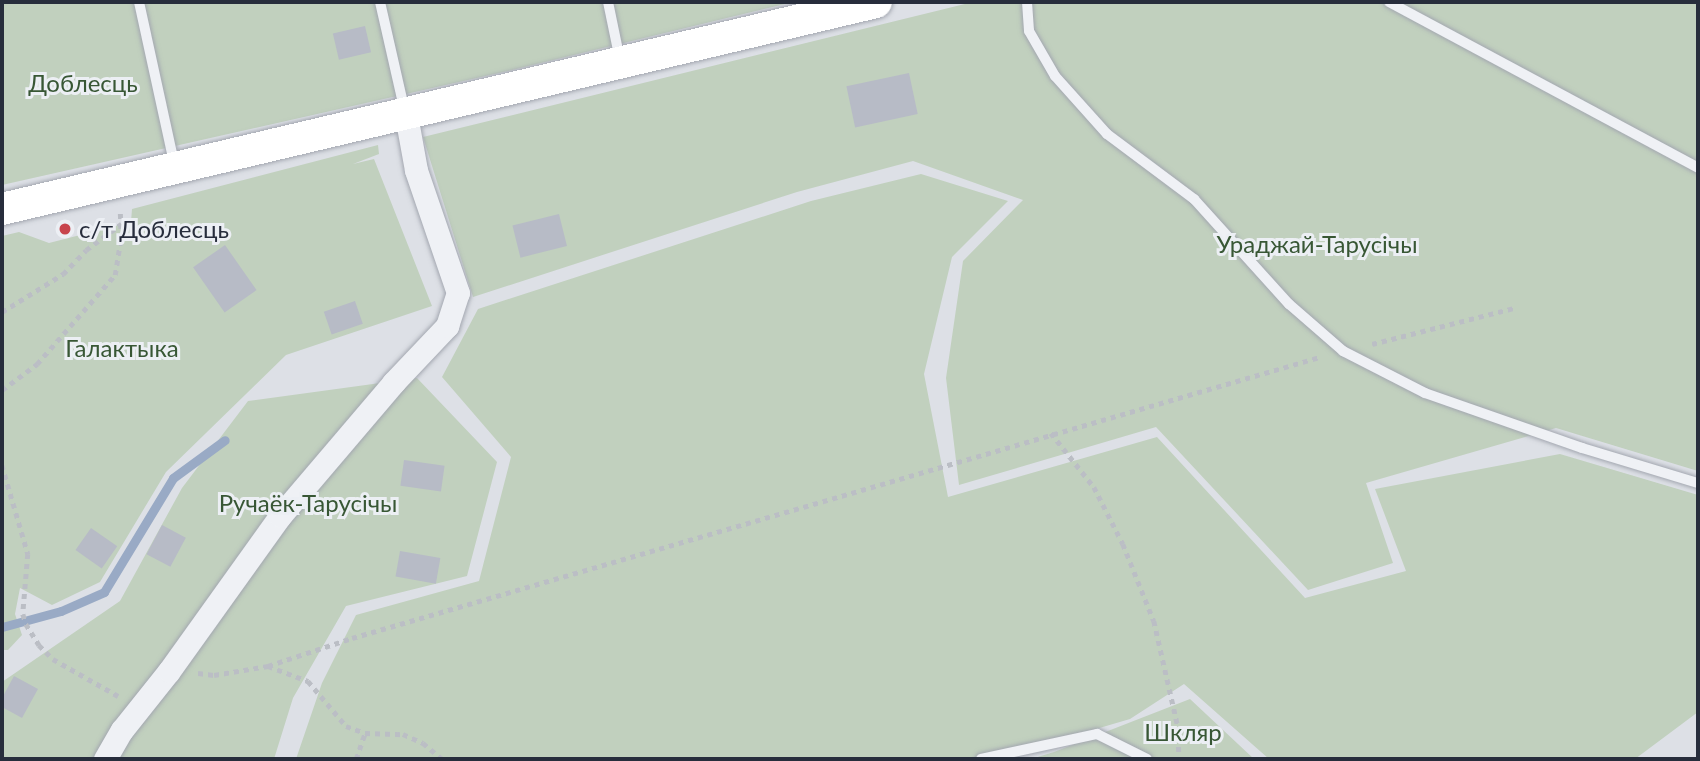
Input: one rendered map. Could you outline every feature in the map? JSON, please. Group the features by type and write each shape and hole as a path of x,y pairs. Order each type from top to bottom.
{"street":[{"path":"2,209 406,115 859,4"},
{"path":"105,759 280,516 393,383 447,326 458,293 416,170 406,115"}],"lane":[{"path":"139,2 175,169"},
{"path":"380,2 406,115"},
{"path":"608,2 621,62"},
{"path":"1027,2 1029,31 1055,76 1107,134 1194,200 1289,304 1343,351 1425,393 1582,448 1698,483"},
{"path":"1389,2 1698,168"},
{"path":"981,759 1097,734 1147,759"}],"path":[{"path":"2,390 37,363 115,275 122,223 114,183"},
{"path":"2,312 63,274 86,250 122,223"},
{"path":"169,671 214,674 268,666 352,638 1051,433 1343,351 1514,308"},
{"path":"1051,433 1094,487 1123,544 1154,621 1178,727 1179,759"},
{"path":"2,464 28,554 23,614 26,624 53,659 140,708"},
{"path":"268,666 308,681 346,726 365,733 403,734 423,743 442,759"},
{"path":"356,759 365,733"}],"green space":[{"name":"Доблесць","path":"2,2 793,2 508,71 2,185"},
{"name":"Ураджай-Тарусічы","path":"973,2 1698,2 1698,471 1556,428 1366,483 1393,563 1308,590 1156,427 959,485 946,378 963,261 1023,200 913,161 797,192 473,297 423,137"},
{"name":"Галактыка","path":"378,145 379,154 353,164 374,159 432,306 286,355 166,472 100,582 52,605 20,588 15,614 22,635 8,650 2,650 2,236 19,232 49,243 131,222 132,209"},
{"path":"921,174 1008,201 952,257 924,374 948,497 1157,437 1305,598 1406,571 1375,489 1560,454 1698,495 1698,712 1635,759 1269,759 1184,684 1130,719 994,759 296,759 322,683 356,615 479,581 511,457 442,377 478,309 811,201"},
{"name":"Ручаёк-Тарусічы","path":"417,378 497,462 467,576 346,606 293,698 274,759 2,759 2,682 120,601 182,488 248,401"},
{"name":"Шкляр","path":"1190,699 1254,759 1031,759 1054,752"}],"building":[{"path":"365,26 371,52 339,60 333,33"},
{"path":"909,73 918,114 855,127 846,86"},
{"path":"559,214 567,246 520,258 512,226"},
{"path":"225,245 257,290 225,312 193,267"},
{"path":"355,301 363,324 332,334 324,312"},
{"path":"404,460 445,466 441,491 400,486"},
{"path":"162,525 186,538 170,567 147,554"},
{"path":"91,528 117,546 102,568 76,550"},
{"path":"400,551 440,558 436,584 395,577"},
{"path":"14,676 38,689 22,718 2,707 2,698"}],"waterway":[{"path":"2,627 61,611 104,592 173,478 225,440"}],"place":[{"name":"с/т Доблесць","path":"65,229"}]}
